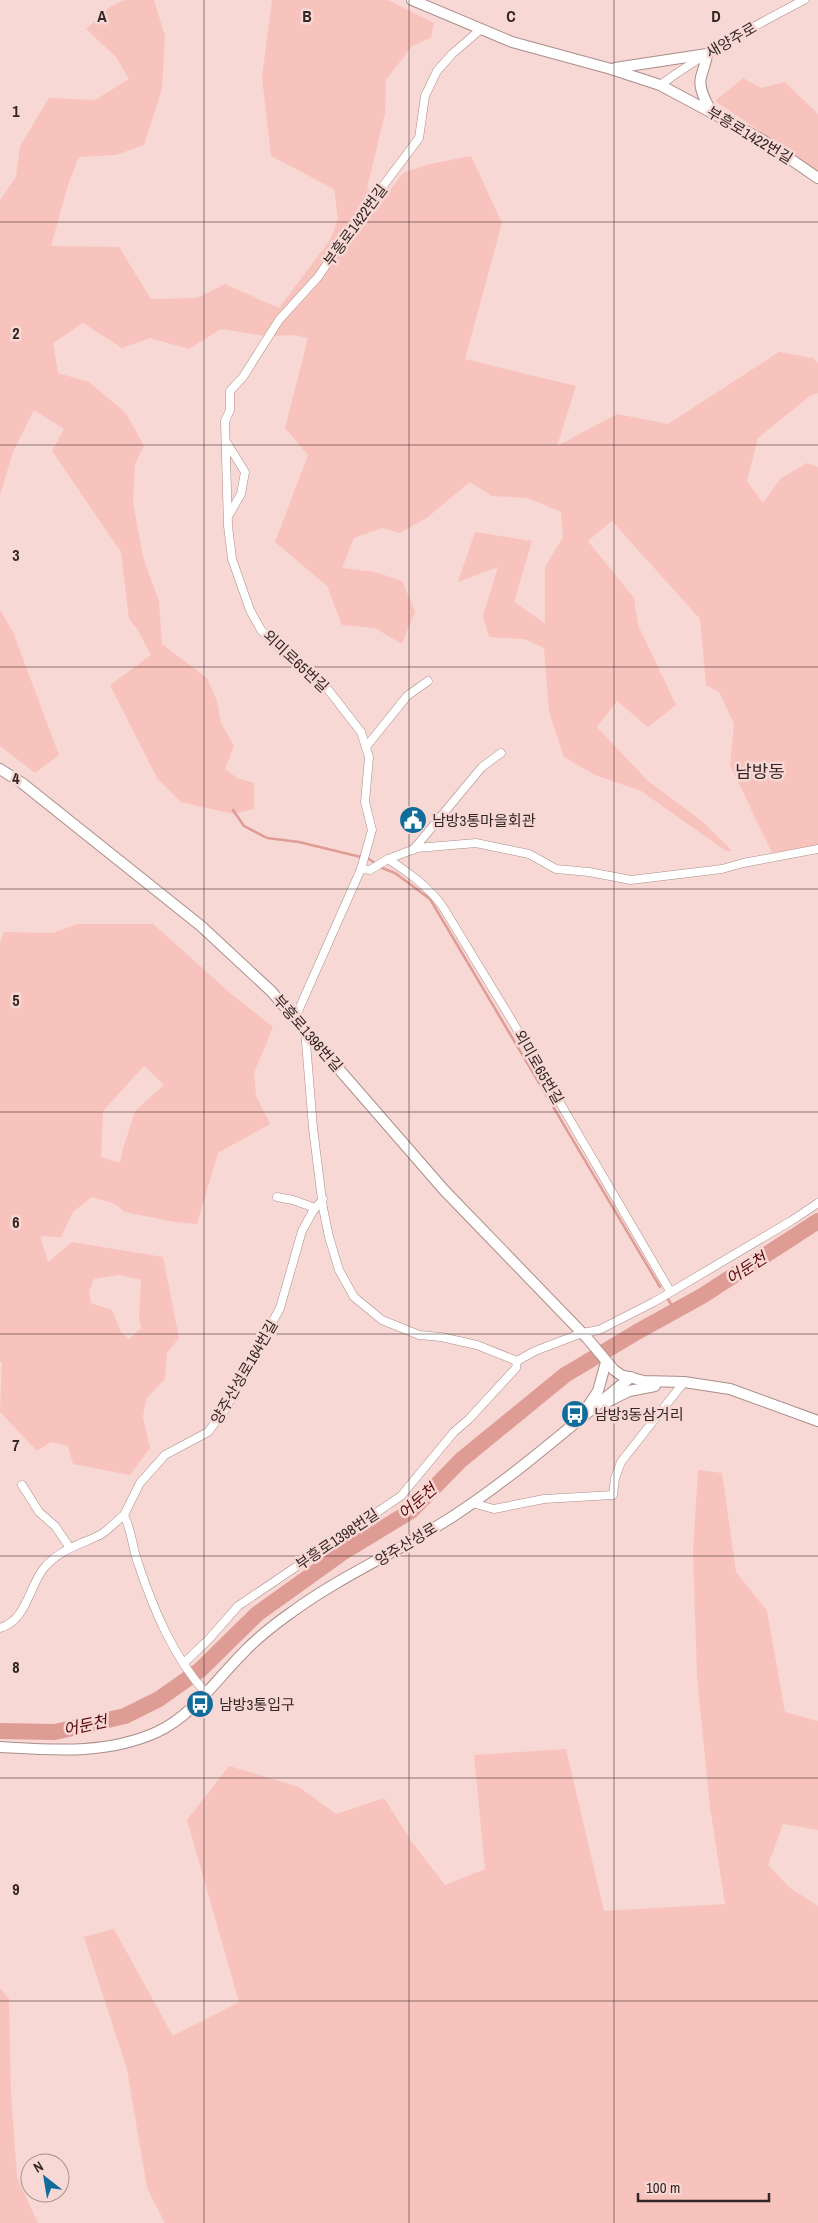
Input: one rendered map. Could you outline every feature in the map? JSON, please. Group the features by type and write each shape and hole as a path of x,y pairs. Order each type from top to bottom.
{"street":[{"name":"부흥로1422번길","path":"412,0 512,42 611,69 660,85 761,139 818,178"},
{"name":"새양주로","path":"660,85 747,30 804,0"},
{"name":"부흥로1422번길","path":"225,421 230,410 230,391 243,377 279,320 318,276 419,138 425,96 437,71 452,54 481,29"},
{"path":"611,69 707,54 705,68 700,78 702,92 711,111"},
{"name":"외미로65번길","path":"225,421 228,517 232,560 250,610 261,630 284,652 322,683 361,732 369,757 365,802 372,830 363,862 296,1018"},
{"path":"227,442 245,472 241,494 228,517"},
{"path":"366,747 408,696 428,681"},
{"path":"413,850 482,767 501,753"},
{"name":"부흥로1398번길","path":"0,769 22,784 201,926 240,960 305,1028 444,1190 585,1336 606,1362 621,1375 631,1377"},
{"path":"363,862 370,870 385,861 413,850 476,844 529,854 556,869 589,872 631,880 722,869 743,863 818,849"},
{"name":"외미로65번길","path":"385,861 407,872 431,891 442,907 511,1019 670,1291"},
{"name":"양주산성로164번길","path":"0,1628 16,1618 43,1569 70,1548 102,1534 124,1515 140,1483 165,1455 208,1432 224,1411 280,1308 302,1231 319,1208 323,1199 313,1128 305,1028"},
{"path":"277,1197 319,1208 339,1270 354,1297 382,1320 419,1335 441,1337 477,1345 517,1360 535,1351 585,1336 654,1302 670,1291 713,1269 818,1202"},
{"name":"부흥로1398번길","path":"184,1663 209,1639 238,1606 401,1496 454,1432 469,1419 516,1368 517,1360"},
{"path":"578,1419 598,1390 606,1362"},
{"path":"631,1377 644,1381 714,1385 746,1393 818,1421"},
{"name":"양주산성로","path":"0,1747 82,1749 116,1746 163,1729 185,1712 202,1690 249,1647 294,1611 331,1587 390,1555 472,1503 530,1460 631,1377"},
{"path":"578,1419 608,1400 629,1391 680,1382"},
{"path":"472,1503 494,1509 544,1499 613,1495 615,1478 621,1462 680,1382"},
{"path":"22,1485 39,1512 55,1526 70,1548"},
{"path":"124,1515 133,1538 136,1557 159,1618 184,1663 202,1690"}],"shaded area":[{"path":"125,0 154,0 165,36 162,89 144,145 116,155 79,157 68,185 51,246 119,247 151,299 197,298 225,284 279,308 330,240 338,219 334,189 271,156 262,77 272,0 388,0 434,23 431,38 412,46 386,80 385,114 367,188 383,200 403,173 430,164 471,156 502,223 465,359 576,386 557,446 617,414 668,424 779,352 813,358 818,363 818,393 810,396 758,438 747,481 763,503 780,479 807,463 818,467 818,845 772,853 730,765 734,724 719,692 706,685 700,619 612,521 588,541 634,598 638,625 676,705 648,727 617,701 597,727 648,781 702,821 732,851 726,851 641,791 595,775 564,757 549,712 544,648 524,639 489,637 483,616 498,567 458,582 475,532 532,541 514,602 545,623 545,567 563,537 561,512 528,498 492,496 470,482 428,517 400,533 382,528 354,538 342,568 375,572 402,581 415,611 402,644 375,628 342,625 327,586 275,542 308,455 285,428 308,338 293,335 265,336 221,329 189,349 150,338 122,348 83,323 53,343 58,373 89,382 126,413 144,446 135,464 133,502 143,557 159,601 162,644 207,678 217,701 221,723 234,746 225,769 237,778 254,783 254,809 233,814 181,802 157,778 110,685 151,655 137,629 129,619 121,552 52,451 64,429 34,410 13,452 0,495 0,200 16,177 20,146 49,98 95,100 129,79 116,57 86,29 110,7"},
{"path":"743,78 761,88 785,82 818,114 818,171 808,169 757,129 715,101"},
{"path":"0,610 13,632 59,755 35,773 0,746"},
{"path":"77,924 153,924 229,992 273,1027 254,1073 256,1096 270,1124 218,1153 197,1224 175,1222 125,1212 115,1204 92,1197 73,1212 61,1237 40,1236 48,1262 72,1242 163,1257 179,1338 167,1353 165,1379 146,1399 143,1417 150,1448 130,1475 73,1464 68,1446 51,1442 37,1451 0,1412 2,1362 0,1362 0,943 4,932 53,933","holes":["144,1066 164,1085 135,1111 120,1163 101,1157 103,1111","119,1275 141,1280 139,1317 141,1328 129,1339 121,1332 112,1310 91,1303 89,1291 94,1279"]},
{"path":"698,1470 722,1473 736,1572 767,1611 785,1712 818,1721 818,1830 783,1824 768,1865 789,1887 818,1906 818,2223 165,2223 147,2188 127,2069 84,1937 114,1929 173,2036 239,2002 187,1820 229,1766 299,1787 336,1814 384,1798 411,1841 445,1885 485,1869 474,1755 566,1749 604,1911 725,1904 710,1807 697,1676 693,1553"},
{"path":"0,1988 9,1999 11,2094 17,2178 20,2184 20,2203 29,2203 38,2223 0,2223"}],"waterway":[{"path":"233,810 244,826 267,838 299,842 369,859 382,868 395,873 430,899 660,1287"},
{"name":"어둔천","path":"0,1731 55,1732 125,1716 159,1699 200,1670 257,1614 342,1553 411,1511 461,1460 565,1375 702,1296 818,1221"},
{"path":"668,1299 675,1311"}],"place":[{"name":"남방3통마을회관","path":"413,820"},
{"name":"남방3동삼거리","path":"575,1414"},
{"name":"남방3통입구","path":"200,1704"}],"district":[{"name":"남방동","path":"760,771"}]}
